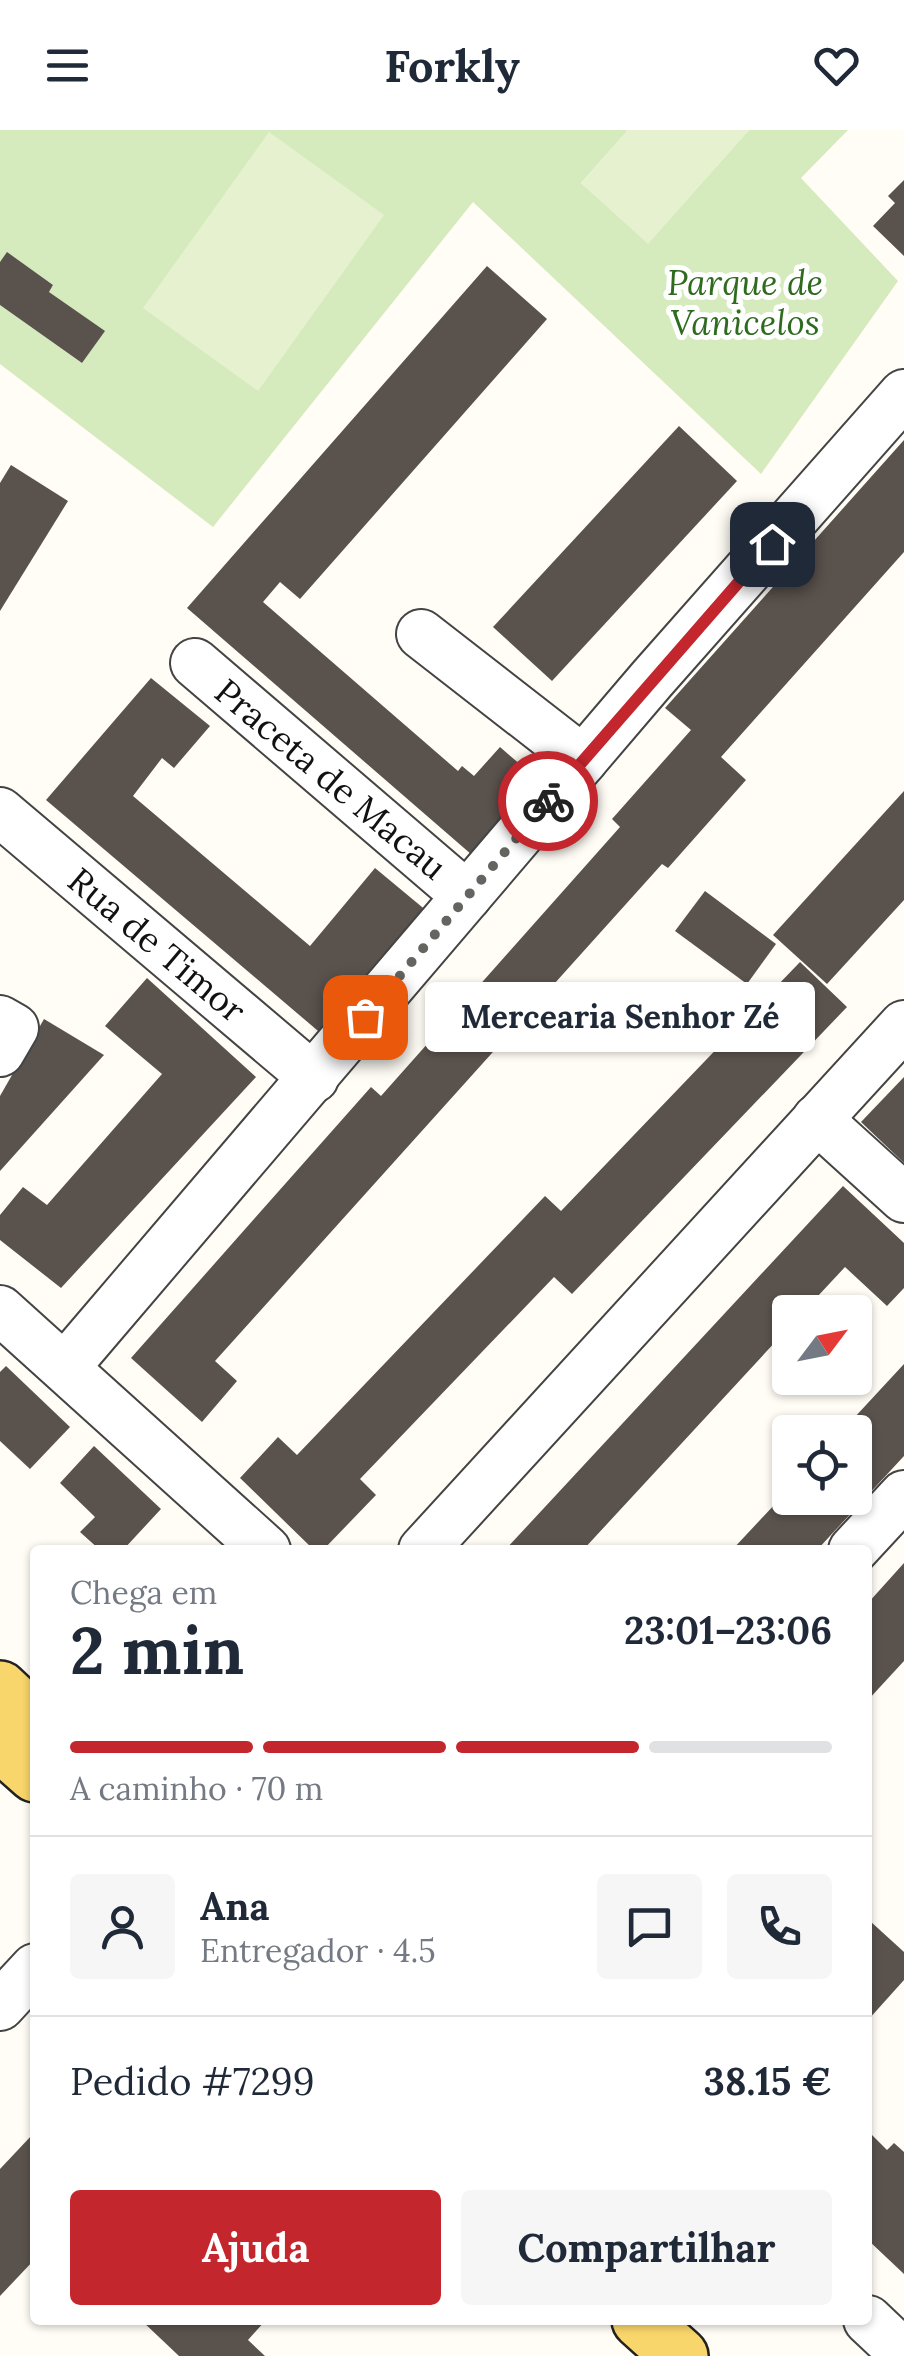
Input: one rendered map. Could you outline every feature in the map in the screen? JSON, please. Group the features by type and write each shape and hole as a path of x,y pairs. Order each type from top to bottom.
{"main road":[{"path":"0,1690 30,1717"},
{"path":"0,1743 30,1770"},
{"path":"646,2325 680,2356"},
{"path":"691,2325 725,2356"}],"street":[{"path":"65,1367 583,760 904,394"},
{"path":"421,634 583,760"},
{"name":"Praceta de Macau","path":"194,663 467,896"},
{"name":"Rua de Timor","path":"0,812 314,1078"},
{"path":"0,1020 14,1028 0,1052"},
{"path":"428,1545 904,1025"},
{"path":"817,1119 904,1198"},
{"path":"0,1310 261,1545"},
{"path":"858,1545 904,1495"},
{"path":"0,2006 30,1973"},
{"path":"872,2324 904,2354"}],"green space":[{"name":"Parque de Vanicelos","path":"0,130 628,130 581,183 648,243 749,130 848,130 801,178 898,281 761,474 473,202 213,527 0,364 0,305 82,363 104,331 49,292 53,285 8,253 0,262"},
{"path":"628,130 749,130 648,244 581,183"},
{"path":"269,132 384,215 258,391 143,308"}],"building":[{"path":"904,180 904,256 873,226 895,203 888,196"},
{"path":"7,252 53,285 49,292 105,331 82,363 0,305 0,262"},
{"path":"487,266 547,319 300,599 280,582 263,602 458,771 462,766 474,776 500,747 544,785 479,861 187,608"},
{"path":"679,426 737,481 552,681 493,627"},
{"path":"904,440 904,552 721,757 746,780 668,868 662,864 215,1361 237,1381 202,1422 131,1358 371,1087 381,1096 620,827 612,819 691,730 665,708"},
{"path":"11,465 68,501 0,611 0,483"},
{"path":"151,678 210,726 174,768 162,758 133,796 310,946 375,868 428,912 324,1036 46,800"},
{"path":"904,791 904,900 827,984 773,935"},
{"path":"705,891 776,944 747,984 675,931"},
{"path":"800,962 847,1007 572,1294 554,1277 360,1479 376,1495 328,1545 309,1545 240,1478 278,1437 297,1455 545,1196 561,1211"},
{"path":"147,978 256,1077 61,1288 0,1240 0,1215 23,1187 47,1205 162,1074 105,1026"},
{"path":"44,1019 104,1055 0,1171 0,1096"},
{"path":"904,1077 904,1163 861,1122"},
{"path":"843,1186 904,1243 904,1288 887,1306 845,1267 819,1295 772,1295 772,1345 588,1545 510,1545"},
{"path":"904,1364 904,1456 872,1491 872,1415 857,1415"},
{"path":"6,1366 70,1427 30,1469 0,1441 0,1372"},
{"path":"94,1446 161,1509 128,1545 94,1545 80,1532 95,1517 60,1483"},
{"path":"772,1507 772,1515 849,1515 822,1545 737,1545"},
{"path":"904,1563 904,1661 872,1696 872,1599"},
{"path":"872,1923 904,1952 904,1980 872,2016"},
{"path":"872,2135 887,2150 894,2143 904,2152 904,2274 872,2244"},
{"path":"30,2137 30,2264 0,2296 0,2169"},
{"path":"146,2325 262,2325 248,2340 265,2356 179,2356"}],"way so far":[{"path":"365,1017 548,801"}],"place":[{"name":"Mercearia Senhor Zé","path":"365,1017"}],"route":[{"path":"548,801 772,544"}]}
